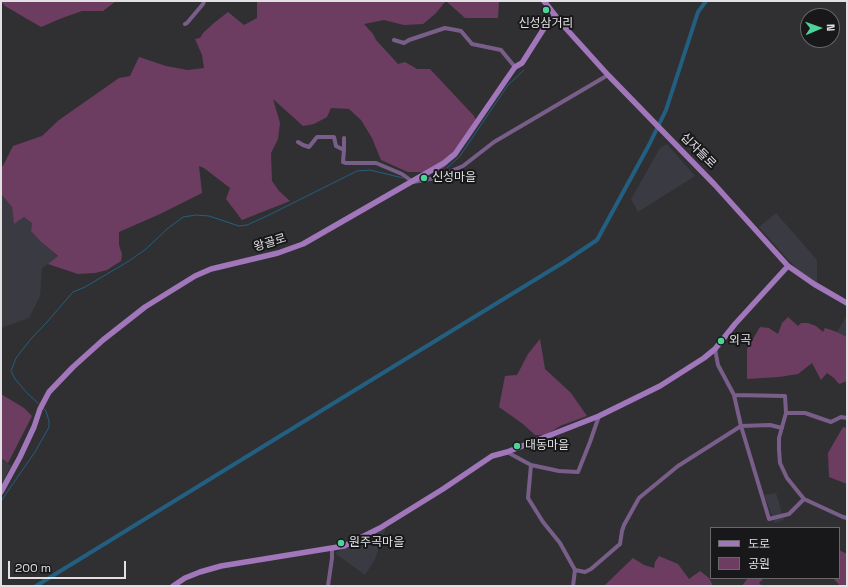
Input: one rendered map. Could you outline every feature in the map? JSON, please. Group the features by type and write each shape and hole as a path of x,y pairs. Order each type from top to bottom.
{"street":[{"path":"185,24 204,1"},
{"name":"십자들로","path":"544,1 608,75 715,185 788,266 814,284 847,303"},
{"name":"왕골로","path":"1,492 20,457 49,392 73,367 103,340 145,307 195,276 211,269 278,253 303,244 444,163 455,154 515,67 522,63 548,22 555,15"},
{"path":"394,40 404,43 445,28 461,31 472,44 501,50 515,67"},
{"path":"344,138 343,162 376,163 402,174 413,182 435,178 463,166 494,142 608,75"},
{"path":"298,142 308,147 317,137 334,136 336,146 344,150"},
{"path":"173,586 185,578 221,566 344,546 368,534 443,489 492,456 599,416 660,386 704,358 715,349 735,324 788,266"},
{"path":"715,349 718,365 734,396 741,426 770,519 789,514 804,499"},
{"path":"734,396 785,396 786,413 779,438 779,449 780,463 787,478 804,499 847,518"},
{"path":"786,413 805,413 831,422 841,417 847,418"},
{"path":"506,452 531,465 559,471 578,472 599,416"},
{"path":"575,570 585,572 591,570 620,544 624,525 639,498 678,466 741,426 770,425 782,428"},
{"path":"531,465 528,498 543,522 560,543 575,570 573,586"},
{"path":"328,586 332,548"}],"shaded area":[{"path":"667,144 695,176 638,212 631,199 660,148"},
{"path":"1,194 12,207 14,223 24,217 32,223 31,231 58,257 42,268 40,296 29,318 1,328"},
{"path":"776,213 817,260 817,282 811,285 759,227"},
{"path":"847,315 847,337 837,332"},
{"path":"1,458 11,466 1,486"},
{"path":"776,493 784,520 775,523 764,495"},
{"path":"386,527 375,559 365,575 335,553"}],"green space":[{"path":"1,1 116,1 103,11 82,11 41,27 5,6"},
{"path":"257,1 446,1 435,14 423,24 404,25 384,20 364,24 376,40 398,64 405,62 417,69 430,69 474,116 478,125 469,139 446,166 438,172 408,172 381,160 372,138 361,120 349,109 331,108 327,117 314,124 303,126 273,99 280,123 278,139 271,153 272,181 279,191 290,201 242,220 226,199 230,188 204,168 199,166 202,193 119,232 119,245 122,254 121,261 107,270 95,273 78,274 48,264 58,256 40,241 31,231 32,223 24,217 14,224 12,207 1,194 1,166 3,166 13,146 42,136 59,120 119,78 130,76 139,57 166,66 188,70 204,68 202,55 195,39 200,38 203,33 228,12 244,25 257,18"},
{"path":"446,1 499,1 498,18 465,18"},
{"path":"788,317 798,326 801,323 808,323 816,326 823,332 825,328 847,337 847,381 839,384 827,373 821,380 812,363 798,374 747,379 747,349 760,327 769,328 778,334 782,323"},
{"path":"540,339 545,369 571,393 587,416 560,426 546,435 535,435 523,424 499,407 505,376 517,375 528,354"},
{"path":"1,394 24,408 32,416 8,463 1,458"},
{"path":"843,427 847,428 847,484 829,477 828,453"},
{"path":"840,550 847,554 847,586 840,586 834,579 840,579"},
{"path":"659,556 678,564 689,579 700,571 709,578 713,586 604,586 633,558 644,565 654,568 655,562"},
{"path":"747,579 763,579 759,583 762,586 742,586"}],"waterway":[{"path":"36,586 564,262 597,240 649,145 666,110 698,12 706,1"},
{"path":"447,168 460,156 508,85 524,70"},
{"path":"39,404 15,379 11,371 16,358 73,292 85,287 129,261 146,249 167,229 183,217 196,215 209,216 239,226 247,225 357,171 370,170 403,178"},
{"path":"1,501 35,452 49,427 46,411 43,408"}],"place":[{"name":"신성삼거리","path":"546,10"},
{"name":"신성마을","path":"424,178"},
{"name":"외곡","path":"721,341"},
{"name":"대동마을","path":"517,446"},
{"name":"원주곡마을","path":"341,543"}]}
